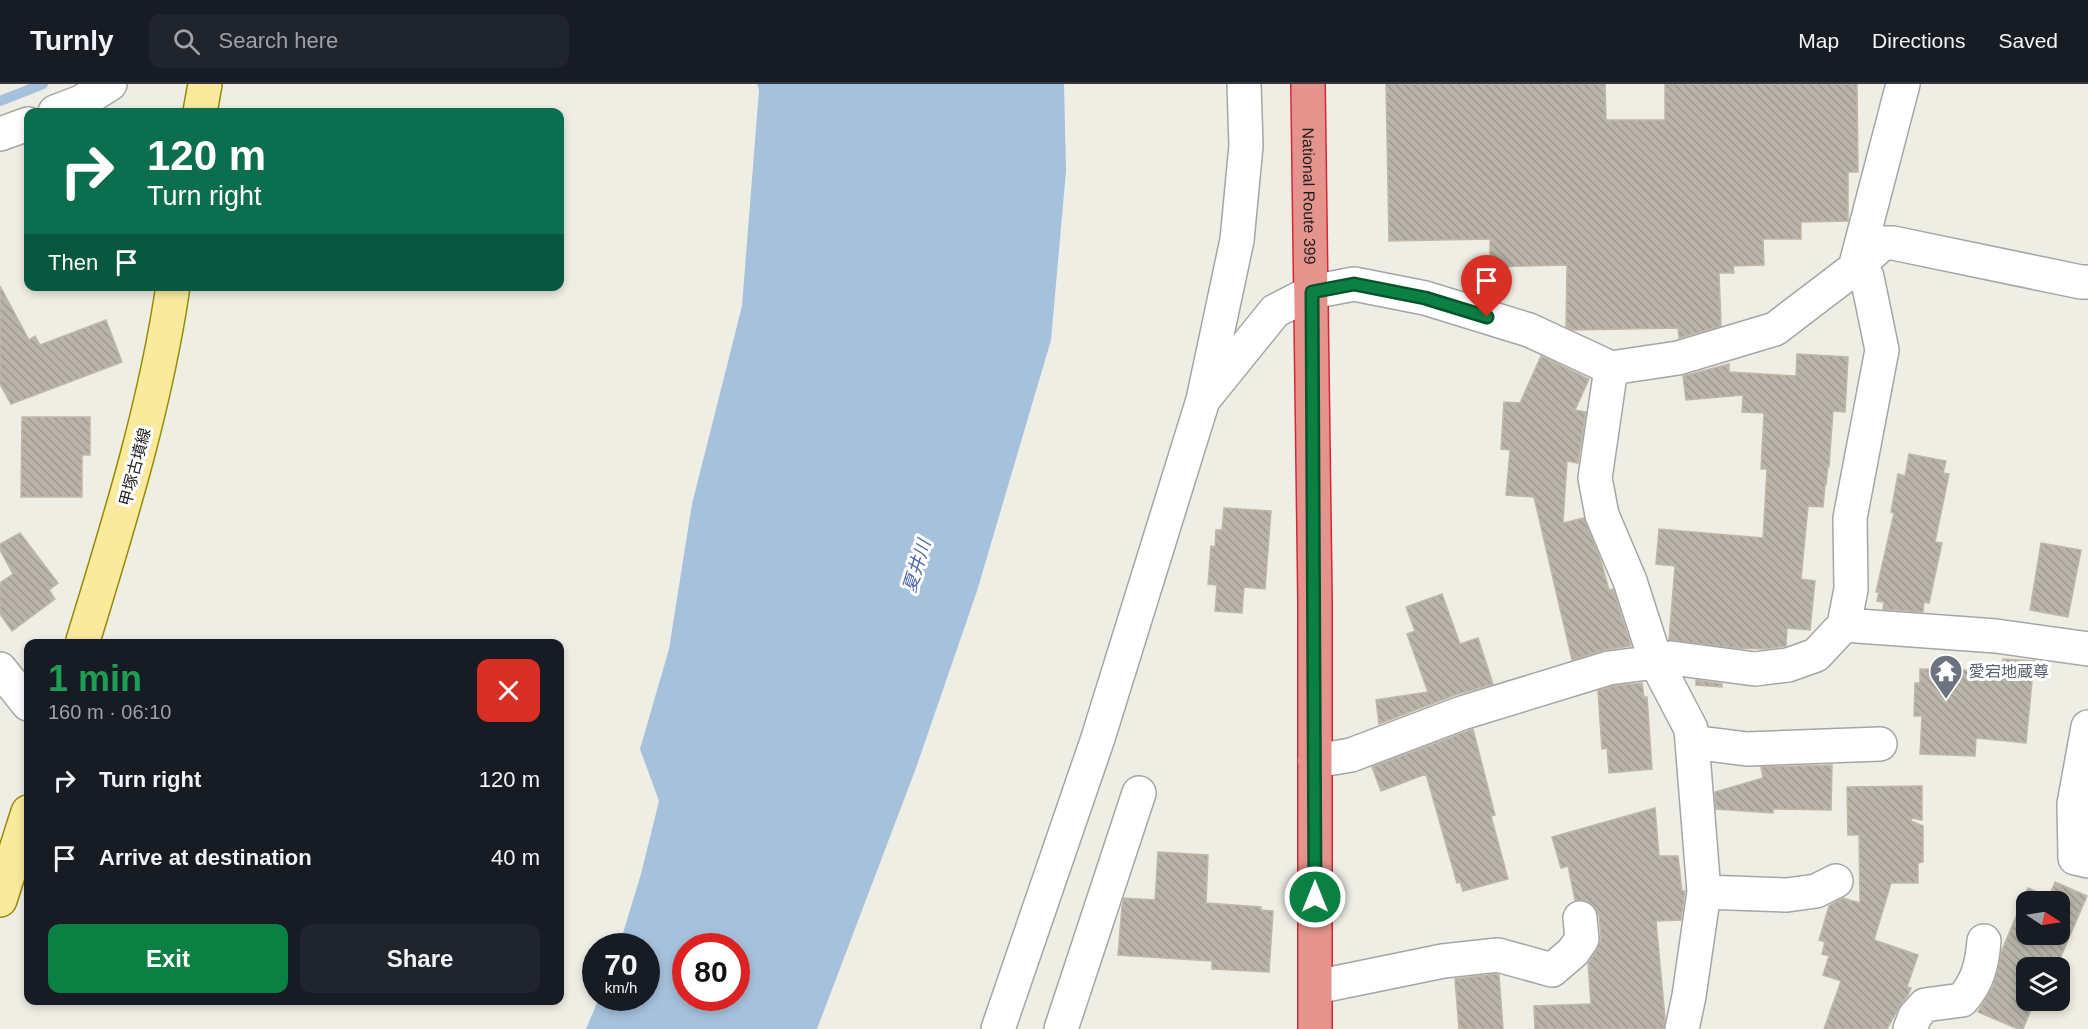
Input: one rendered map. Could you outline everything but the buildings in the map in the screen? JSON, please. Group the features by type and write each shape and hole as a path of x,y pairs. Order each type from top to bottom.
{"highway":[{"name":"National Route 399","path":"1308,84 1312,292 1315,1029"}],"main road":[{"path":"201,108 205,84"},
{"name":"甲塚古墳線","path":"84,639 142,442 172,291"},
{"path":"0,900 24,825"}],"street":[{"path":"65,108 81,102 110,84"},
{"path":"998,1029 1098,738 1203,400 1237,240 1246,146 1244,84"},
{"path":"1855,268 1903,84"},
{"path":"0,134 24,125"},
{"path":"1203,400 1275,311 1312,292 1354,284 1425,298 1529,330 1611,368 1678,358 1775,329 1855,268 1883,243 1893,243 2088,282"},
{"path":"1315,761 1351,755 1462,713 1609,668 1671,658 1755,669 1788,665 1816,655 1844,625 1851,589 1850,518 1882,350 1867,277 1855,268"},
{"path":"1611,368 1595,478 1602,515 1630,581 1656,662 1691,729 1704,892 1682,1029"},
{"path":"1844,625 1996,636 2088,649"},
{"path":"0,669 24,699"},
{"path":"2088,727 2074,804 2075,858 2088,861"},
{"path":"1692,742 1747,749 1880,744"},
{"path":"1061,1029 1139,793"},
{"path":"1704,892 1787,895 1816,891 1836,881"},
{"path":"1316,987 1443,961 1498,955 1552,970 1573,952 1582,939 1580,918"},
{"path":"1910,1029 1915,1016 1925,1005 1962,1000 1978,975 1983,959 1984,941"}],"water":[{"name":"夏井川","path":"757,84 1064,84 1066,171 1051,340 977,591 916,768 817,1029 586,1029 594,1011 660,1011 660,933 623,933 641,874 659,801 640,749 669,649 692,504 742,306 759,90"}],"waterway":[{"path":"0,101 43,84"}],"place":[{"name":"愛宕地蔵尊","path":"1946,700"}],"route":[{"path":"1315,897 1312,292 1354,284 1425,298 1487,317"}]}
